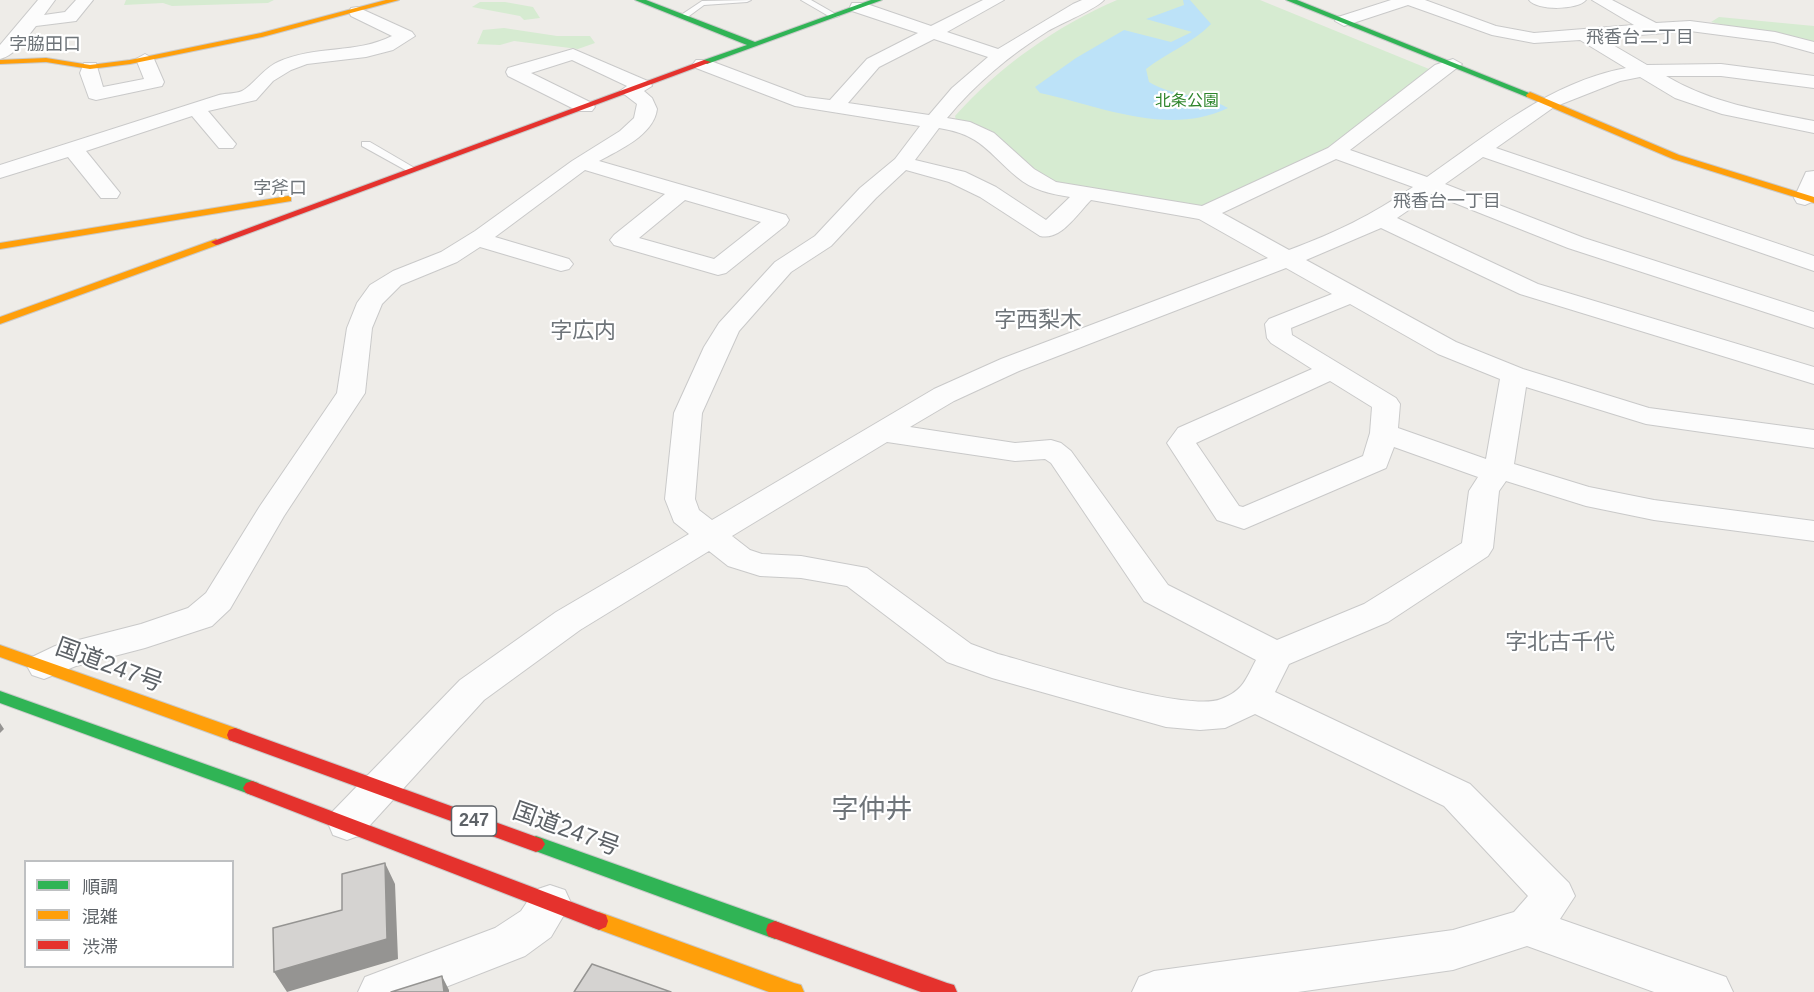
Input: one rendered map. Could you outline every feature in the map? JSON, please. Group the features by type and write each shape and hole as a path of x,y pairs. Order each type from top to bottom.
{"main road":[{"path":"0,62 46,60 90,67 145,59 231,42 357,12 394,0"},
{"path":"639,0 755,45"},
{"path":"0,321 878,0"},
{"path":"1290,0 1717,172 1810,199"},
{"path":"0,246 289,199 325,201"},
{"name":"国道247号","path":"0,651 947,992"},
{"name":"247","path":"0,697 347,824 550,903 794,992"}],"street":[{"path":"0,54 47,0"},
{"path":"70,16 85,0"},
{"path":"835,106 873,63 996,0"},
{"path":"1096,0 1065,15 1002,56 960,91 902,163 868,193 823,241 783,267 728,328 717,347 688,413 680,499 685,515 739,558 760,565 801,567 856,576 959,653 992,665 1166,713 1225,714 1254,698 1276,655 1376,613 1477,548 1484,491 1497,471 1514,375"},
{"path":"1344,21 1408,0 1491,30 1531,37 1690,26 1728,29 1776,37 1814,48"},
{"path":"1537,0 1541,3 1578,0"},
{"path":"1600,0 1652,28"},
{"path":"858,7 1002,56"},
{"path":"1481,7 1531,37"},
{"path":"0,172 226,99 249,96 258,83 273,72 300,59 345,52 372,51 393,44 406,36 357,12"},
{"path":"31,21 96,14"},
{"path":"1584,35 1668,87 1707,104 1814,127"},
{"path":"44,666 67,655 145,636 200,617 218,601 271,513 351,393 356,373 356,338 369,303 381,288 446,258 477,239 545,193 582,163 623,138 643,120 647,104 636,88 573,54 515,72 585,107"},
{"path":"90,67 89,73 96,94 155,82 145,59"},
{"path":"702,64 802,102 935,120 963,126 981,134 1032,179 1050,187 1205,213 1354,294 1447,348 1514,375 1646,416 1814,439"},
{"path":"1205,213 1335,152 1441,69 1453,64"},
{"path":"347,824 472,690 568,621 944,395 1010,365 1352,234 1381,219 1547,104 1615,76 1642,71 1721,70 1814,82"},
{"path":"196,109 226,144"},
{"path":"73,149 109,193"},
{"path":"1481,150 1814,264"},
{"path":"1335,152 1429,185 1576,243 1814,320"},
{"path":"582,163 778,220 718,268 622,240 680,193"},
{"path":"902,163 957,177 988,192 1048,231 1085,194"},
{"path":"1810,199 1814,177"},
{"path":"1381,219 1530,289 1814,376"},
{"path":"477,239 561,264"},
{"path":"1332,370 1188,434 1180,443 1228,513 1244,519 1376,461 1384,434 1386,404 1332,370 1280,338 1278,324 1354,294"},
{"path":"882,432 1016,452 1051,449 1061,457 1156,593 1276,655"},
{"path":"1384,434 1497,471 1586,496 1654,510 1814,531"},
{"path":"1155,992 1453,950 1527,927 1554,896 1457,795 1254,698"},
{"path":"380,992 510,942 536,924 550,903"},
{"path":"1527,927 1711,992"}],"lane":[{"path":"682,16 702,3 747,0"},
{"path":"805,0 835,16"},
{"path":"366,144 413,170"}],"green space":[{"path":"126,0 274,0 268,3 172,6 163,3 124,5"},
{"name":"北条公園","path":"1117,0 1260,0 1429,69 1328,149 1201,208 1064,187 1038,175 992,131 956,120 955,116 972,98 1030,49 1072,22"},
{"path":"480,2 505,2 533,7 540,18 524,20 520,16 472,7"},
{"path":"1719,17 1814,26 1814,45 1711,22"},
{"path":"504,28 557,36 590,36 595,43 578,49 514,41 500,45 477,44 483,30"}],"water":[{"path":"1183,0 1190,0 1211,24 1196,37 1146,69 1149,82 1169,91 1209,100 1228,108 1205,116 1182,120 1158,119 1110,111 1040,93 1035,87 1076,58 1124,30 1171,42 1192,32 1146,19 1184,5"}],"building":[{"path":"385,863 387,939 274,972 273,928 342,910 342,874"},
{"path":"592,964 671,992 574,992"},
{"path":"442,976 444,992 391,992"}],"traffic: fast":[{"path":"639,0 755,45"},
{"path":"707,62 878,0"},
{"path":"1290,0 1530,95"},
{"path":"0,697 252,788"},
{"path":"536,844 775,930"}],"traffic: slow":[{"path":"0,62 46,60 90,67 130,62 262,35 395,0"},
{"path":"1530,95 1676,157 1814,200"},
{"path":"0,246 288,199"},
{"path":"0,321 216,242"},
{"path":"0,651 235,735"},
{"path":"599,921 794,992"}],"traffic: jam":[{"path":"216,242 707,62"},
{"path":"235,735 536,844"},
{"path":"252,788 599,921"},
{"path":"775,930 947,992"}],"district":[{"name":"飛香台二丁目","path":"1640,38"},
{"name":"字脇田口","path":"45,45"},
{"name":"字斧口","path":"280,189"},
{"name":"飛香台一丁目","path":"1447,202"},
{"name":"字西梨木","path":"1038,321"},
{"name":"字広内","path":"583,332"},
{"name":"字北古千代","path":"1560,643"},
{"name":"字仲井","path":"872,811"}]}
